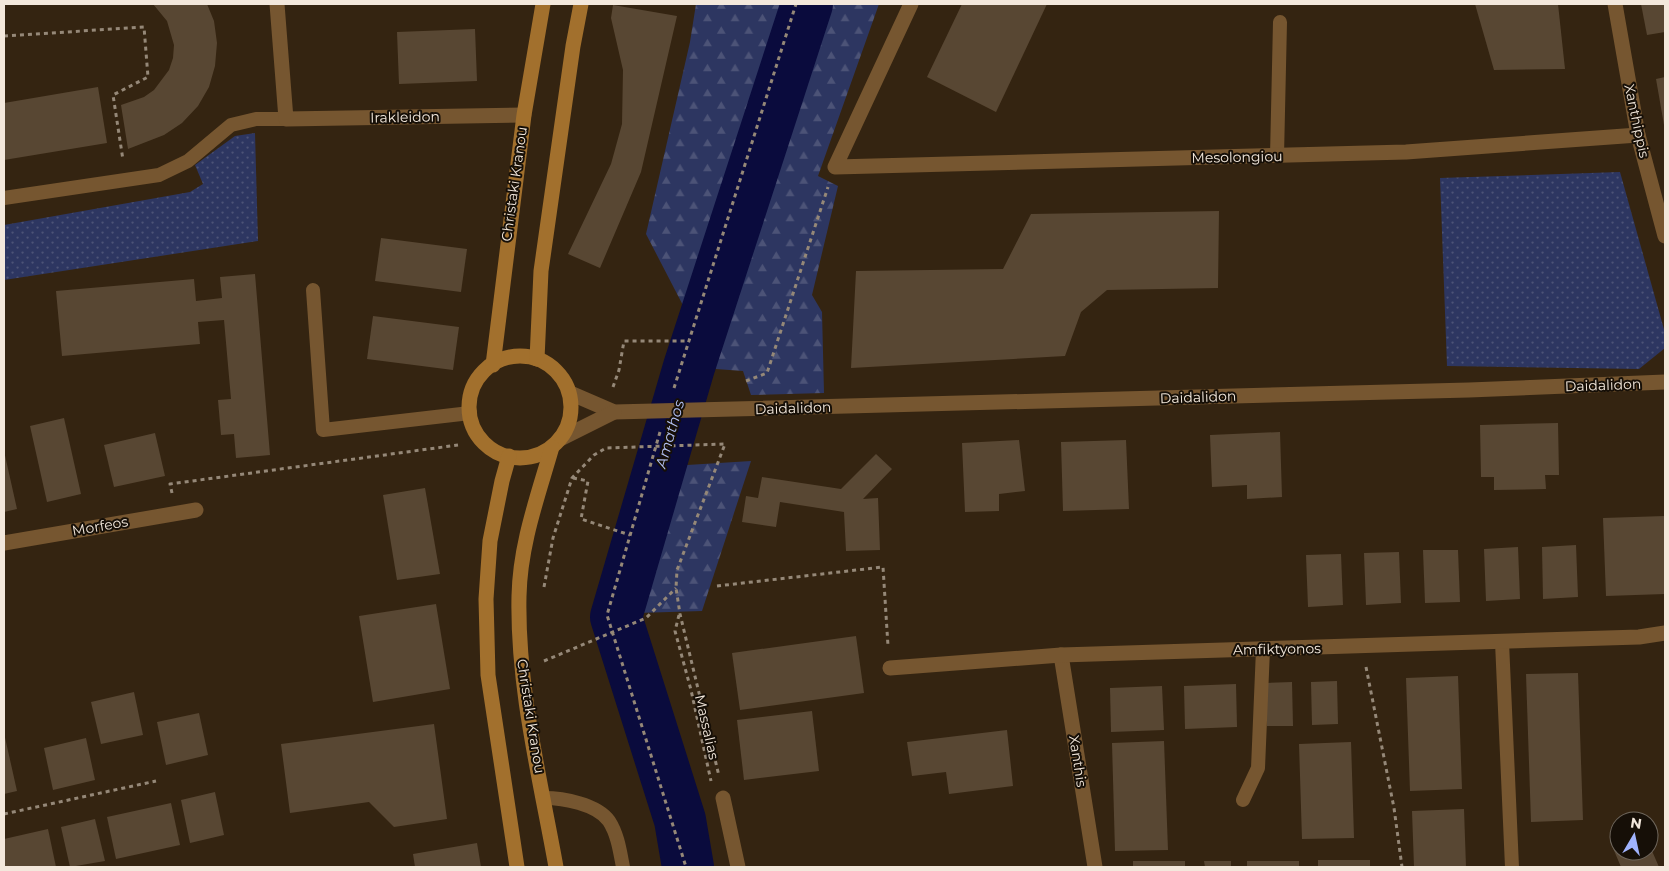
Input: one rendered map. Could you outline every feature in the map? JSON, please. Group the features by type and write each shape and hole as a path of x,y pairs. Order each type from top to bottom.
{"main road":[{"name":"Christaki Kranou","path":"492,364 524,115 543,4"},
{"path":"537,359 541,271 573,46 581,4"},
{"path":"526,356 537,359 554,368 564,379 570,393 572,408 569,423 556,443 539,454 524,457 509,456 495,451 484,442 475,430 470,413 470,400 479,376 492,364 511,357 526,356"},
{"name":"Christaki Kranou","path":"556,443 526,534 519,594 522,672 556,867"},
{"path":"509,456 502,480 490,541 486,608 488,675 517,867"}],"street":[{"path":"277,4 286,119"},
{"path":"834,167 911,4"},
{"name":"Xanthippis","path":"1615,4 1638,135 1665,236"},
{"name":"Irakleidon","path":"286,119 524,115"},
{"name":"Mesolongiou","path":"834,167 1406,152 1638,135"},
{"name":"Daidalidon","path":"614,412 1665,382"},
{"path":"570,393 614,412"},
{"path":"556,443 614,412"},
{"name":"Morfeos","path":"4,543 196,510"},
{"name":"Amfiktyonos","path":"890,668 1062,656 1639,637 1665,633"},
{"name":"Xanthis","path":"1062,656 1095,867"},
{"path":"723,798 738,867"}],"lane":[{"path":"1277,156 1280,22"},
{"path":"4,198 159,175 188,161 230,125 256,119 286,119"},
{"path":"313,290 323,430 470,413"},
{"path":"1502,642 1512,867"},
{"path":"1243,800 1258,768 1263,649"},
{"path":"544,798 558,798 585,804 609,820 618,842 622,867"}],"path":[{"path":"4,36 144,27 148,77 113,95 126,180"},
{"path":"746,381 767,372 834,167"},
{"path":"613,388 619,370 624,342 688,341"},
{"name":"Massalias","path":"572,478 594,455 606,448 725,444 677,570 676,588 680,614 723,798"},
{"path":"176,513 170,484 458,445"},
{"path":"542,595 553,538 572,478 588,480 581,519 630,535"},
{"path":"717,586 884,567 890,668"},
{"path":"536,664 646,618 676,588"},
{"path":"680,614 675,631 691,690 714,793 723,798"},
{"path":"1362,647 1394,808 1402,867"},
{"path":"4,814 156,781"}],"green space":[{"path":"696,4 879,4 818,176 838,186 812,295 822,312 824,393 751,395 743,371 716,369 646,234 690,42"},
{"path":"255,133 258,241 4,280 4,225 190,192 203,184 195,165 235,136"},
{"path":"1620,172 1665,333 1665,348 1639,369 1447,366 1440,178"},
{"path":"751,461 702,611 637,613 687,465"}],"building":[{"path":"153,4 207,4 214,21 217,43 215,66 209,87 198,106 182,123 164,135 128,149 121,105 144,97 154,90 169,70 173,58 174,45 167,21"},
{"path":"962,4 1047,4 996,112 927,77"},
{"path":"1475,4 1558,4 1565,69 1494,70"},
{"path":"1641,4 1665,4 1665,32 1647,35"},
{"path":"613,5 677,16 641,172 600,268 568,254 611,164 622,124 623,70 611,18"},
{"path":"475,29 477,81 399,84 397,32"},
{"path":"1665,77 1665,125 1664,125 1656,79"},
{"path":"98,87 107,143 4,160 4,103"},
{"path":"1219,211 1218,288 1107,290 1081,312 1065,356 851,368 856,271 1003,269 1031,214"},
{"path":"381,238 467,249 461,292 375,281"},
{"path":"255,274 270,455 236,458 234,434 221,435 218,400 231,399 224,320 198,322 200,344 62,356 56,291 194,279 196,301 222,298 220,277"},
{"path":"373,316 459,327 453,370 367,359"},
{"path":"64,418 81,494 47,502 30,426"},
{"path":"1558,423 1559,475 1545,475 1546,489 1494,490 1494,477 1481,477 1480,425"},
{"path":"1280,432 1282,497 1247,499 1247,485 1212,487 1210,435"},
{"path":"155,433 165,476 114,487 104,445"},
{"path":"1019,440 1025,491 999,494 999,511 965,512 962,443"},
{"path":"1126,440 1129,509 1063,511 1061,442"},
{"path":"4,451 17,509 4,512"},
{"path":"876,454 892,469 863,499 878,498 880,550 846,551 844,512 780,502 776,527 742,522 746,496 758,498 762,477 841,489"},
{"path":"425,488 440,574 397,580 383,495"},
{"path":"1665,516 1665,594 1606,596 1603,518"},
{"path":"1576,545 1578,597 1543,599 1542,547"},
{"path":"1518,547 1520,599 1486,601 1484,549"},
{"path":"1423,550 1458,550 1460,602 1425,603"},
{"path":"1399,552 1401,603 1366,605 1364,553"},
{"path":"1341,554 1343,605 1308,607 1306,555"},
{"path":"436,604 450,689 373,702 359,616"},
{"path":"856,636 864,693 740,710 732,653"},
{"path":"1578,673 1583,820 1531,822 1526,674"},
{"path":"1458,676 1462,789 1410,791 1406,678"},
{"path":"1337,681 1338,724 1312,725 1311,682"},
{"path":"1292,682 1293,726 1267,726 1265,683"},
{"path":"1236,684 1237,727 1185,729 1184,686"},
{"path":"1162,686 1164,730 1111,732 1110,688"},
{"path":"134,692 143,735 101,744 91,702"},
{"path":"812,711 819,771 744,780 737,720"},
{"path":"199,713 208,755 166,765 157,722"},
{"path":"434,724 447,819 394,827 369,802 290,813 281,744"},
{"path":"1007,730 1013,786 949,794 946,772 912,776 907,742"},
{"path":"4,733 17,791 4,794"},
{"path":"86,738 95,780 53,790 44,748"},
{"path":"1164,741 1168,850 1115,851 1112,743"},
{"path":"1351,742 1354,838 1302,839 1299,744"},
{"path":"215,792 224,835 190,843 181,800"},
{"path":"171,803 180,845 116,859 107,817"},
{"path":"1464,809 1466,867 1414,867 1412,811"},
{"path":"95,819 105,861 70,867 61,827"},
{"path":"48,829 56,867 4,867 4,839"},
{"path":"477,843 481,867 415,867 413,854"},
{"path":"1318,860 1370,860 1370,867 1318,867"},
{"path":"1133,861 1185,861 1185,867 1133,867"},
{"path":"1204,861 1231,861 1231,867 1205,867"},
{"path":"1247,861 1299,861 1299,867 1247,867"},
{"path":"1618,861 1656,861 1659,867 1621,867"}],"waterway":[{"name":"Amathos","path":"688,867 680,820 616,617 689,367 807,4"}]}
